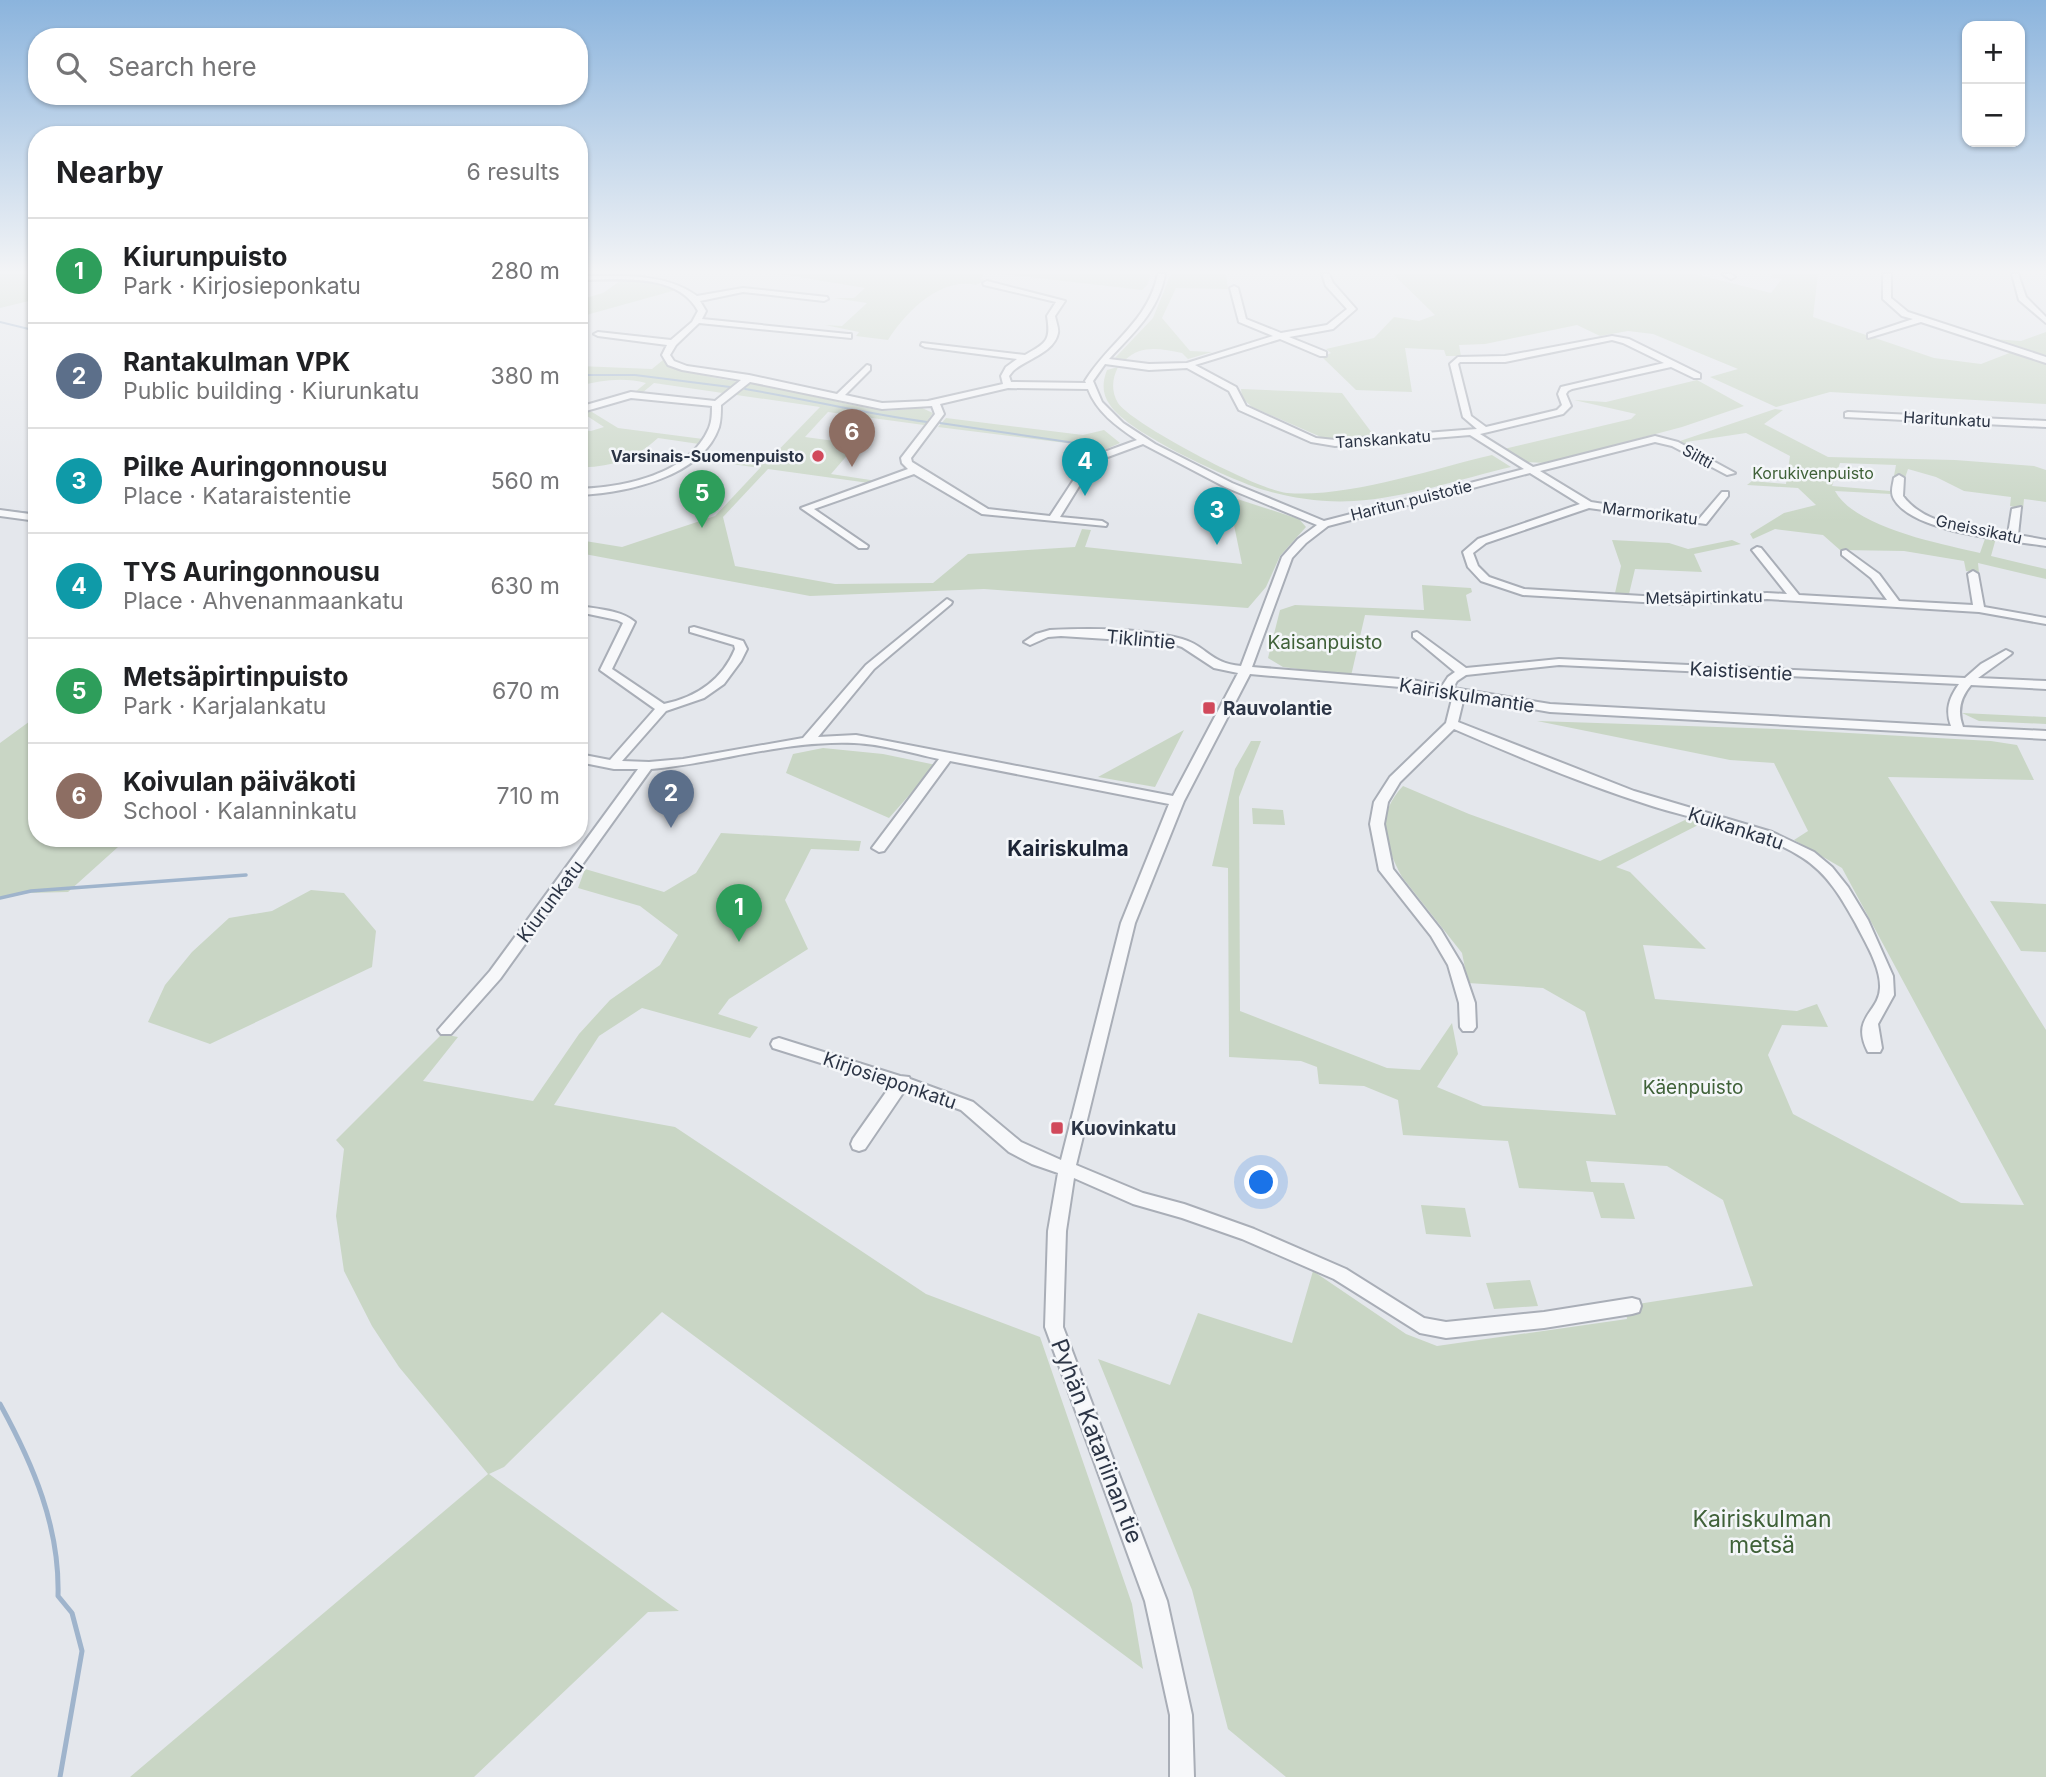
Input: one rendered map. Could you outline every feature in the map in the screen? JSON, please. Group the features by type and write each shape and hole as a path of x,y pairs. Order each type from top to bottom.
{"street":[{"path":"668,357 675,365 882,407 935,403 1008,385 1089,386"},
{"path":"1008,385 1007,372 1024,357"},
{"path":"1089,386 1105,357"},
{"path":"1102,361 1149,367 1188,365 1214,357"},
{"name":"Marmorikatu","path":"1516,357 1458,360 1454,364 1467,417 1477,431 1531,470 1588,505 1702,522 1725,494"},
{"name":"Marmorikatu","path":"1658,357 1672,364"},
{"path":"1672,364 1697,376"},
{"name":"Tanskankatu","path":"1188,365 1233,389 1242,408 1314,440 1335,443 1477,431 1560,412 1567,406 1562,394 1564,389 1672,364"},
{"path":"838,398 867,368"},
{"path":"588,407 631,395 717,404 749,378"},
{"path":"1089,386 1096,402 1108,417 1143,441 1260,498 1324,524"},
{"path":"935,403 940,414 906,458 906,463 915,470 986,512 1102,524"},
{"path":"588,491 616,488 682,465 710,440 718,418 717,404"},
{"name":"Haritunkatu","path":"1848,415 2046,424"},
{"name":"Haritun puistotie","path":"1245,671 1287,557 1324,524 1647,441 1666,440"},
{"name":"Siltti","path":"1666,440 1730,473"},
{"path":"1054,519 1091,460 1143,441"},
{"path":"863,546 806,508 915,470"},
{"name":"Gneissikatu","path":"1899,478 1898,497 1915,513 1956,527 2046,543"},
{"name":"Metsäpirtinkatu","path":"1588,505 1482,541 1468,552 1470,563 1492,583 1523,592 1676,601 1749,596 1796,598 1979,609 2046,621"},
{"path":"2013,536 2017,509"},
{"path":"0,513 28,517"},
{"path":"1757,550 1796,598"},
{"path":"1846,553 1875,576 1896,604"},
{"path":"1973,574 1979,609"},
{"path":"808,740 870,667 947,602"},
{"path":"588,611 620,617 629,622 606,670 662,708"},
{"path":"613,764 662,708 683,703 730,675 741,649 739,643 694,631"},
{"name":"Tiklintie","path":"1030,642 1039,636 1060,633 1173,640 1192,648 1209,663 1245,671"},
{"path":"1417,635 1463,673 1452,679 1452,724 1395,780 1381,802 1377,824 1386,870 1436,933 1455,965 1467,1003 1468,1027"},
{"path":"1956,727 1954,707 1965,681 2006,653"},
{"name":"Kaistisentie","path":"1463,673 1559,662 2046,685"},
{"name":"Kairiskulmantie","path":"1245,671 1412,684 1539,708 1689,715 1781,723 2046,729"},
{"name":"Pyhän Katariinan tie","path":"1182,1777 1181,1715 1156,1601 1054,1327 1058,1231 1067,1168 1128,923 1177,801 1245,671"},
{"name":"Kuikankatu","path":"1452,724 1578,776 1657,804 1768,836 1790,845 1826,870 1846,895 1887,977 1884,999 1869,1022 1868,1032 1874,1048"},
{"name":"Kairiskulmantie","path":"1956,727 2046,735"},
{"path":"588,760 647,766 704,761 808,740 866,740 1177,801"},
{"path":"879,848 947,756"},
{"name":"Kiurunkatu","path":"446,1030 495,975 647,766"},
{"name":"Kirjosieponkatu","path":"779,1044 903,1080 967,1106 1015,1147 1038,1159 1067,1168"},
{"path":"859,1144 903,1080"},
{"path":"1067,1168 1139,1199 1184,1211 1248,1234 1340,1274 1420,1325 1458,1328 1544,1320 1632,1306"}],"green space":[{"path":"1322,357 1406,357 1412,392 1356,390"},
{"path":"1709,357 1931,357 1981,364 1999,357 2026,357 2046,364 2046,404 1830,392 1776,407 1710,377 1738,369"},
{"path":"663,360 694,373 857,406 887,411 922,408 933,413 924,425 828,412 805,437 857,444 831,474 877,481 869,483 768,469 723,517 735,566 835,584 933,583 968,554 1075,547 1082,529 1091,530 1085,547 1242,564 1228,496 1299,519 1306,527 1280,556 1266,587 1248,608 984,589 810,596 588,555 588,541 622,547 715,516 760,468 696,459 700,455 765,464 820,407 654,383 642,393 635,392 646,383 629,380 588,384 588,366 652,369"},
{"path":"1118,367 1113,390 1118,403 1128,413 1198,456 1251,481 1287,493 1363,487 1492,455 1511,467 1374,499 1331,501 1275,493 1249,485 1181,454 1120,416 1107,401 1104,388 1107,370"},
{"path":"1697,380 1744,406 1682,427 1546,463 1526,462 1504,449 1631,419 1636,414 1574,400 1606,402"},
{"path":"1241,389 1342,393 1375,437 1339,440 1321,437 1252,407 1242,398"},
{"name":"Korukivenpuisto","path":"1775,409 1783,410 1764,424 1828,457 1955,460 2034,466 2046,470 2046,502 2024,499 2023,509 2010,506 2011,497 1964,491 1936,477 1908,469 1905,478 1894,476 1896,465 1840,463 1832,486 1890,491 1891,494 1835,491 1845,504 1861,515 1880,525 1923,539 1980,553 1986,536 1996,538 1991,556 2046,569 2046,579 1978,563 1979,573 1966,571 1964,561 1904,551 1840,550 1823,535 1775,529 1753,539 1750,534 1784,513 1816,505 1798,488 1747,485 1752,481 1786,484 1790,456 1746,433 1686,442 1686,446 1680,441"},
{"path":"588,412 618,428 703,439 699,444 658,438 640,452 622,461 588,467 588,431 604,427 588,417"},
{"path":"946,418 1083,435 1104,430 1120,443 1097,453 1082,445 938,427"},
{"path":"1612,540 1669,543 1688,549 1732,540 1741,544 1694,554 1702,572 1635,569 1629,594 1615,593 1621,566"},
{"name":"Kaisanpuisto","path":"1422,585 1471,588 1472,592 1466,595 1471,621 1365,615 1351,676 1283,667 1268,658 1280,610 1295,605 1424,610"},
{"path":"1962,713 2046,717 2046,724 1979,721"},
{"name":"Kairiskulman metsä","path":"1537,721 1778,729 1991,741 2017,745 2034,780 1888,777 2046,1030 2046,1777 1286,1777 1228,1729 1192,1590 1098,1359 1170,1385 1198,1313 1292,1343 1313,1271 1406,1334 1437,1346 1627,1319 1625,1306 1753,1286 1723,1200 1667,1166 1586,1161 1591,1182 1624,1183 1635,1219 1601,1218 1593,1192 1519,1188 1508,1141 1403,1135 1398,1100 1364,1086 1319,1084 1317,1067 1301,1061 1229,1057 1228,868 1212,866 1235,769 1251,741 1261,741 1239,797 1240,1011 1387,1068 1420,1070 1452,1023 1458,1054 1437,1087 1483,1106 1616,1115 1585,1012 1543,988 1468,983 1462,953 1402,877 1396,865 1385,830 1388,808 1403,786 1469,814 1600,861 1687,819 1702,823 1616,867 1630,872 1706,949 1643,945 1655,999 1797,1011 1817,1004 1828,1027 1782,1025 1768,1055 1793,1114 1961,1203 2024,1205 1842,868 1794,840 1808,831 1774,763 1730,760"},
{"path":"28,723 28,847 118,847 68,892 28,893 0,899 0,743"},
{"path":"1184,730 1155,787 1098,777"},
{"path":"823,748 883,754 936,765 889,818 786,773 793,754"},
{"path":"1252,808 1283,810 1285,825 1253,824"},
{"path":"721,833 861,841 859,851 811,849 785,900 808,949 729,999 718,1014 758,1027 750,1038 642,1008 599,1036 554,1105 675,1127 926,1294 1040,1337 1132,1604 1143,1669 662,1312 504,1467 489,1474 679,1611 648,1612 474,1777 130,1777 488,1474 399,1367 372,1326 344,1271 336,1216 344,1149 336,1140 442,1034 458,1037 423,1081 533,1101 579,1034 610,1000 660,965 678,935 640,906 578,888 585,869 664,892 696,873"},
{"path":"311,890 344,893 376,931 372,967 210,1044 148,1022 165,985 192,952 229,918 272,911"},
{"path":"1990,901 2046,904 2046,952 2021,951"},
{"path":"1421,1205 1465,1208 1471,1237 1426,1234"},
{"path":"1530,1280 1538,1306 1494,1309 1486,1283"}],"waterway":[{"path":"588,375 635,375 730,387"},
{"path":"745,389 927,422"},
{"path":"940,423 1075,443"},
{"path":"0,510 28,513"},
{"path":"0,898 31,891 246,875"},
{"path":"0,1404 42,1497 54,1545 58,1596 72,1613 82,1651 60,1777"}],"place":[{"name":"Varsinais-Suomenpuisto","path":"818,456"},
{"name":"Koivulan päiväkoti","path":"852,467"},
{"name":"TYS Auringonnousu","path":"1085,496"},
{"name":"Metsäpirtinpuisto","path":"702,528"},
{"name":"Pilke Auringonnousu","path":"1217,545"},
{"name":"Rauvolantie","path":"1209,708"},
{"name":"Rantakulman VPK","path":"671,828"},
{"name":"Kiurunpuisto","path":"739,942"},
{"name":"Kuovinkatu","path":"1057,1128"}],"district":[{"name":"Kairiskulma","path":"1068,849"}],"park label":[{"name":"Käenpuisto","path":"1693,1087"}]}
